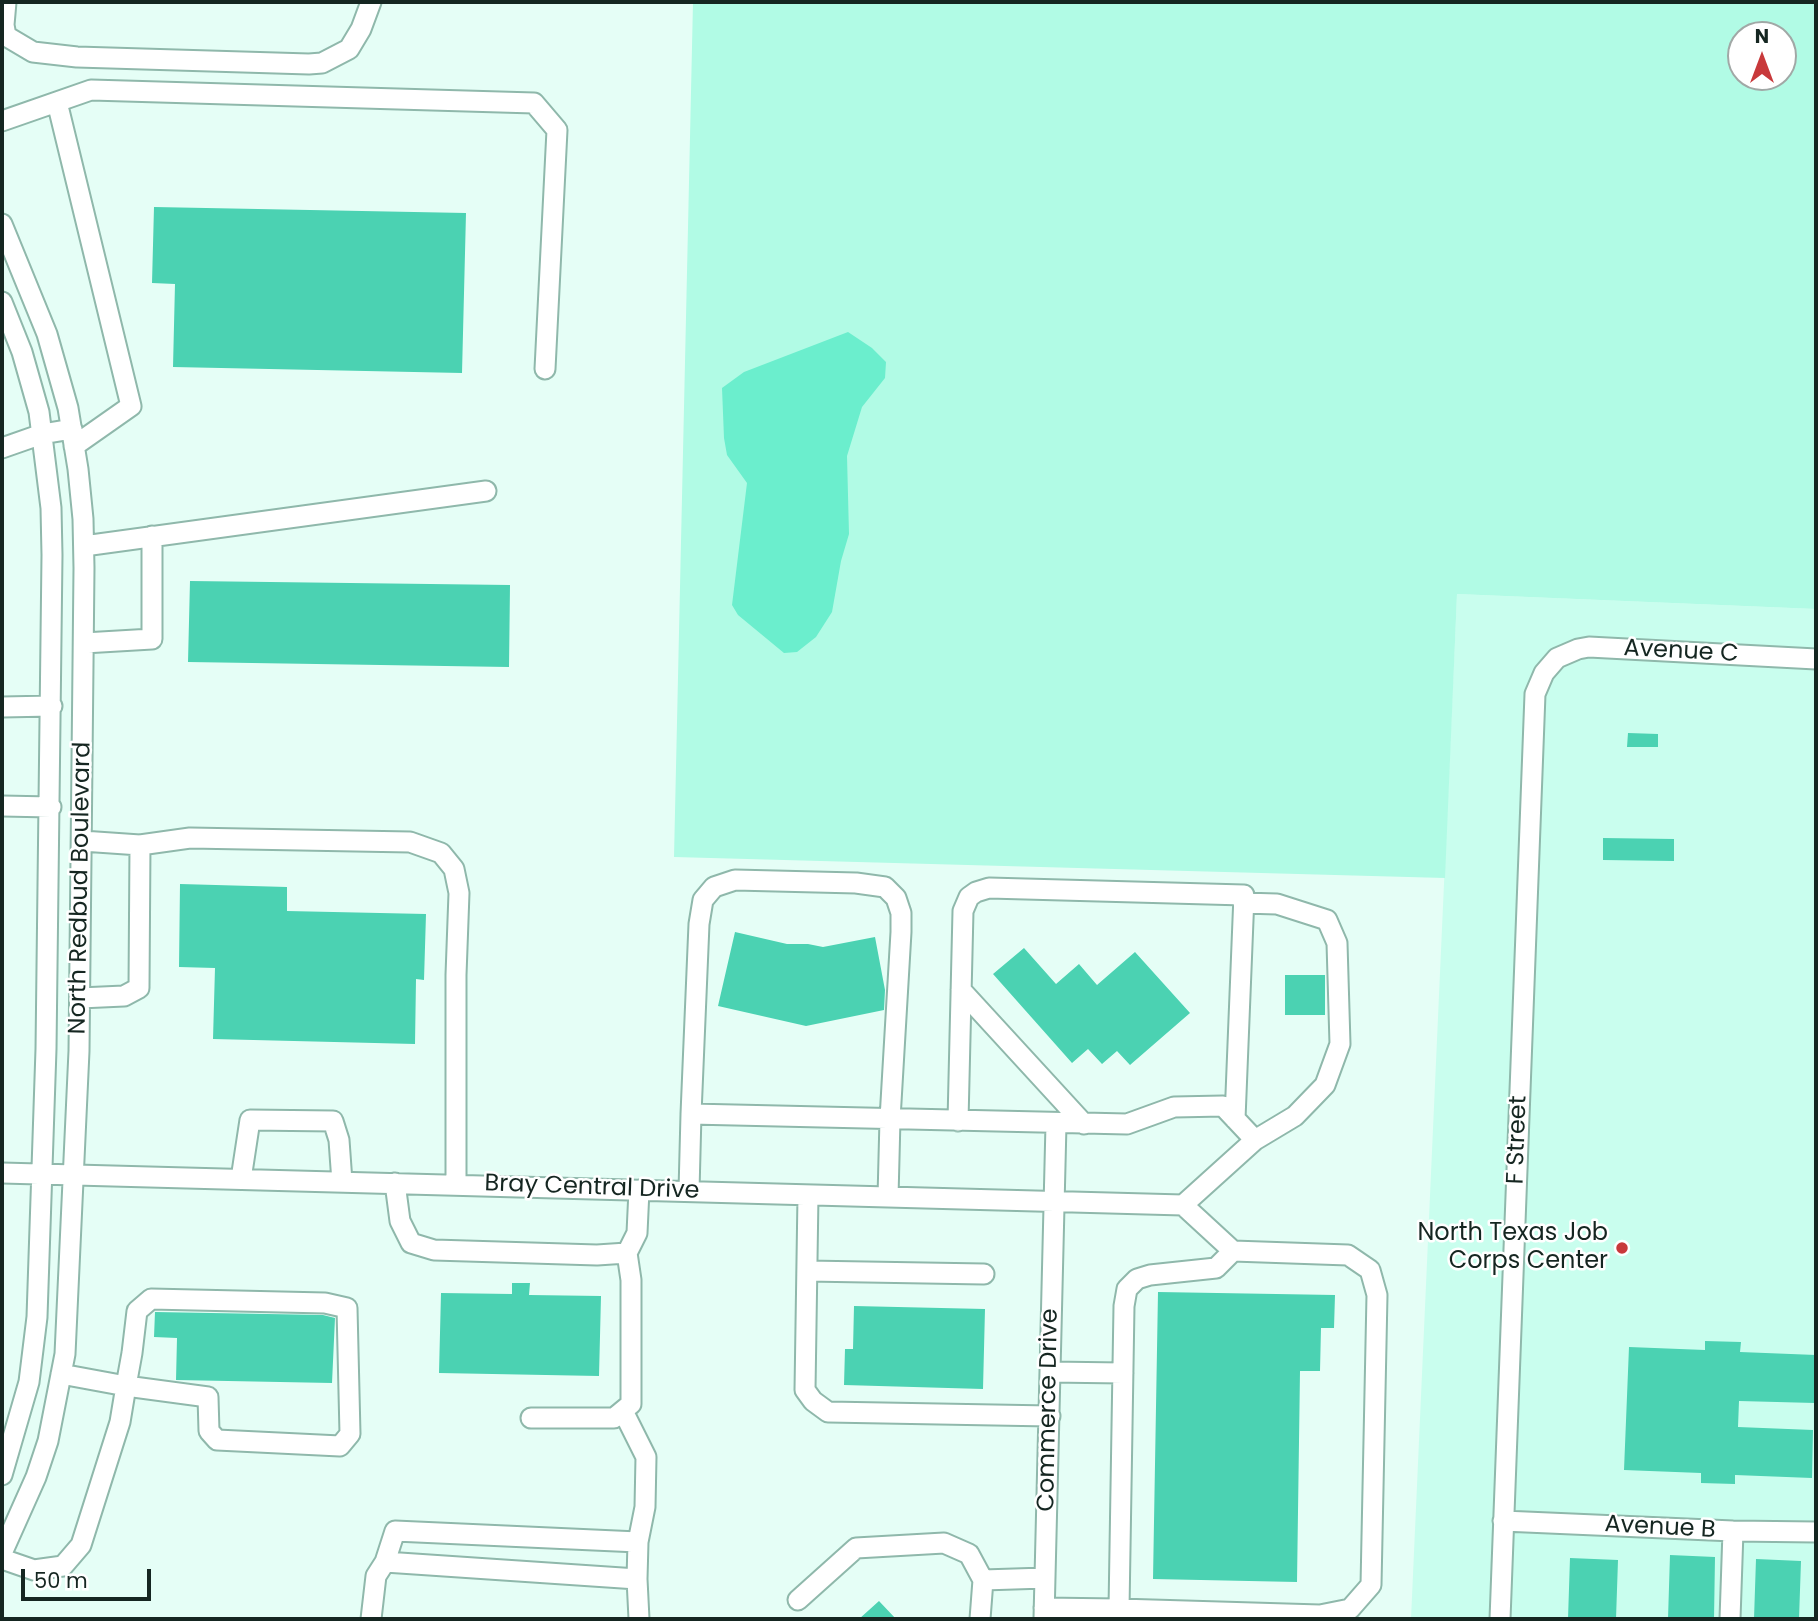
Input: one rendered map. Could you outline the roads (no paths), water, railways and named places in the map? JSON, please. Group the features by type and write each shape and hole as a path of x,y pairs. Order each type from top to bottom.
{"street":[{"path":"6,2 3,25 6,36 33,52 77,57 322,63 349,49 372,2"},
{"path":"2,121 91,90 534,103 557,130 545,369"},
{"path":"2,448 42,433 73,437 131,405 57,102"},
{"name":"North Redbud Boulevard","path":"2,224 51,345 73,437 84,545 79,998 68,1316 61,1374 48,1441 36,1477 2,1553"},
{"name":"North Redbud Boulevard","path":"2,302 32,383 42,433 52,543 51,807 37,1317 26,1393 2,1475"},
{"path":"84,545 486,491"},
{"path":"84,643 152,639 152,536"},
{"name":"Avenue C","path":"1551,664 1567,653 1589,648 1816,659"},
{"name":"F Street","path":"1500,1619 1533,704 1539,683 1551,664"},
{"path":"2,707 52,706"},
{"path":"2,806 51,807"},
{"path":"50,827 140,845 190,838 410,842 441,853 454,869 459,894 456,975 456,1184"},
{"path":"79,998 124,996 139,988 140,845"},
{"path":"689,1191 699,923 703,900 714,887 736,880 856,883 885,887 896,898 901,913 888,1197"},
{"path":"958,1121 963,911 970,897 989,888 1244,895 1235,1119"},
{"path":"1044,1614 1119,1609 1320,1615 1350,1609 1371,1585 1377,1295 1370,1270 1348,1255 1233,1251 1182,1205 1255,1140 1295,1116 1325,1085 1340,1045 1337,943 1327,920 1277,904 1243,903"},
{"path":"961,990 1084,1124"},
{"path":"691,1114 1127,1125 1174,1107 1223,1106 1255,1140"},
{"path":"241,1179 250,1120 333,1121 339,1140 342,1182"},
{"name":"Commerce Drive","path":"1044,1614 1056,1124"},
{"name":"Bray Central Drive","path":"2,1173 1182,1205"},
{"path":"395,1183 400,1221 411,1243 434,1250 597,1255 626,1253"},
{"path":"531,1418 614,1418 631,1404 631,1280 626,1253 637,1233 639,1190"},
{"path":"808,1195 805,1390 813,1401 828,1412 1049,1416"},
{"path":"1119,1609 1127,1289 1137,1279 1150,1275 1216,1268 1233,1251"},
{"path":"807,1271 984,1274"},
{"path":"2,1559 34,1570 63,1566 81,1545 120,1422 126,1386 137,1311 151,1299 325,1304 347,1308 350,1434 340,1446 217,1440 209,1431 208,1397 126,1386 61,1374"},
{"path":"1050,1372 1123,1373"},
{"path":"623,1411 646,1457 645,1507 638,1542 639,1619"},
{"name":"Avenue B","path":"1503,1521 1816,1532"},
{"path":"371,1619 376,1576 385,1563 395,1531 638,1542"},
{"path":"1730,1619 1733,1531"},
{"path":"798,1600 856,1548 944,1544 969,1554 983,1580 980,1619"},
{"path":"385,1563 637,1579"},
{"path":"983,1580 1045,1578"}],"place":[{"name":"North Texas Job Corps Center","path":"1622,1248"}]}
